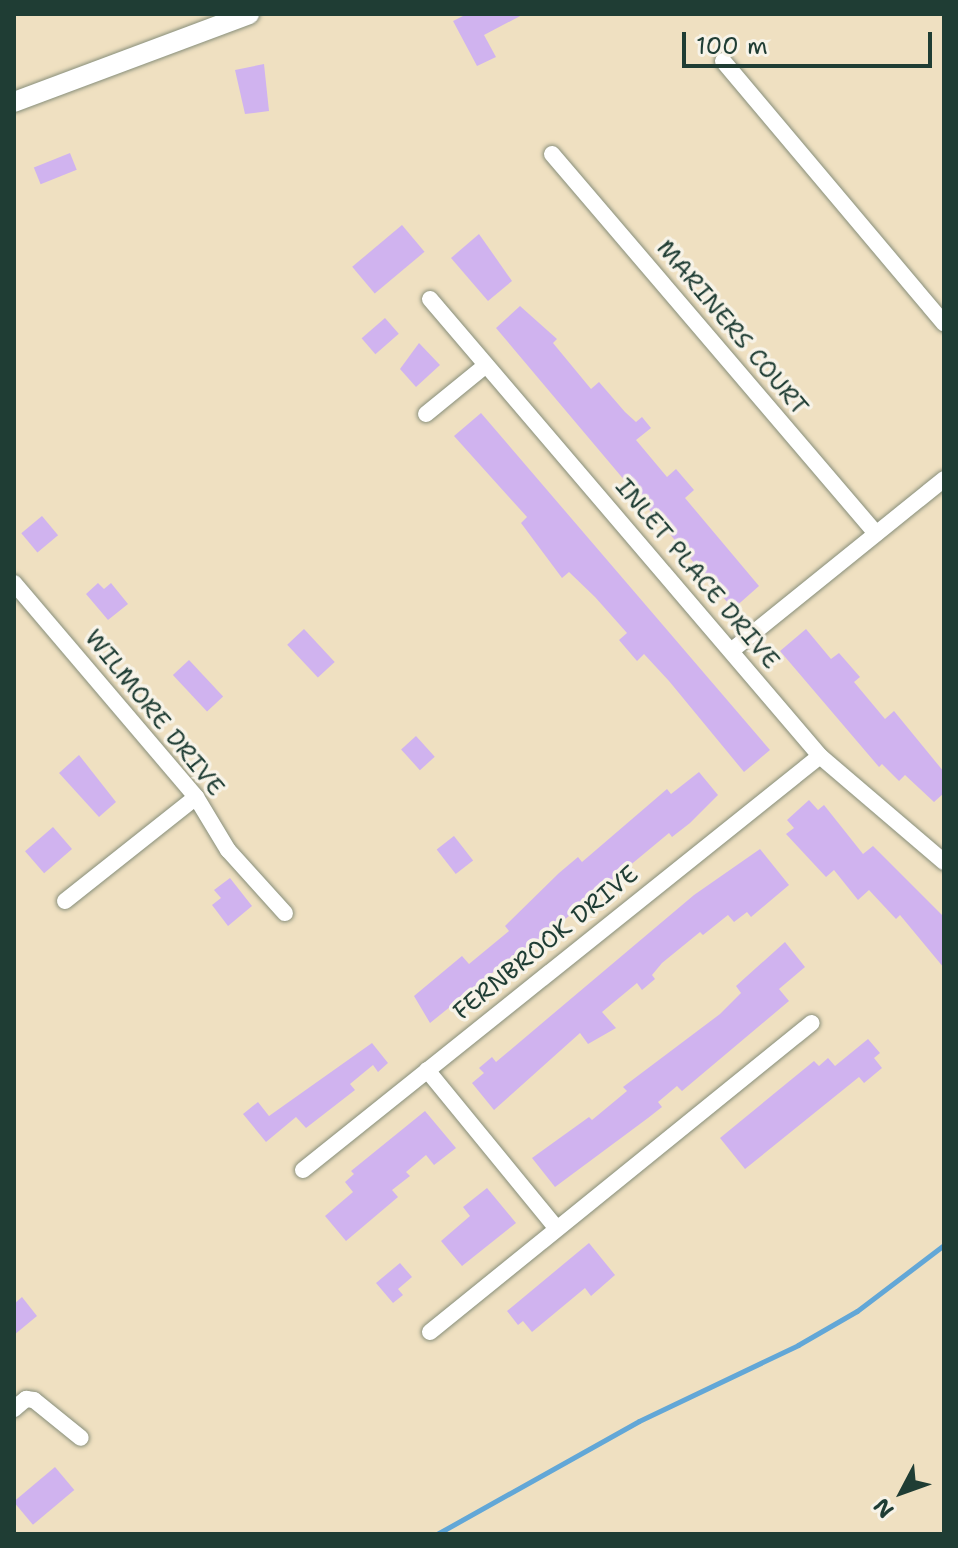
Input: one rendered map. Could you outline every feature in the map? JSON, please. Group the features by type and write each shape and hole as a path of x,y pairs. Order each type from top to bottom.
{"street":[{"path":"14,102 249,14"},
{"path":"723,61 944,323"},
{"name":"MARINERS COURT","path":"552,154 876,534"},
{"name":"INLET PLACE DRIVE","path":"430,299 820,756 944,862"},
{"path":"426,414 486,365"},
{"path":"731,651 944,479"},
{"name":"WILMORE DRIVE","path":"14,583 196,797 228,850 285,913"},
{"name":"FERNBROOK DRIVE","path":"303,1170 820,756"},
{"path":"65,901 196,797"},
{"path":"430,1332 812,1023"},
{"path":"427,1070 557,1229"},
{"path":"14,1409 26,1399 34,1400 81,1438"}],"building":[{"path":"467,14 524,14 484,35 496,57 477,66 453,21"},
{"path":"264,64 269,111 245,114 235,70"},
{"path":"70,153 77,170 41,184 34,168"},
{"path":"402,225 424,252 375,294 352,267"},
{"path":"479,234 512,281 488,301 451,258"},
{"path":"520,306 557,339 553,343 591,389 599,382 636,422 642,417 651,428 636,440 667,477 676,469 694,490 685,498 759,586 733,609 496,328"},
{"path":"385,318 399,334 375,354 362,338"},
{"path":"419,343 440,365 416,387 400,369"},
{"path":"481,413 770,750 744,772 644,654 637,661 619,640 627,633 595,597 569,572 562,578 521,523 527,517 454,436"},
{"path":"42,516 58,535 37,553 21,533"},
{"path":"98,583 104,589 111,583 128,604 108,620 86,594"},
{"path":"304,629 335,662 318,678 287,645"},
{"path":"806,629 831,659 839,653 860,677 854,682 885,719 894,711 944,772 944,793 934,802 905,775 899,781 882,764 879,767 780,651"},
{"path":"189,660 223,697 207,712 173,675"},
{"path":"416,736 435,757 420,770 401,749"},
{"path":"79,755 116,802 99,817 59,773"},
{"path":"699,772 718,795 690,823 672,837 669,833 505,969 502,965 430,1023 414,996 462,956 469,964 509,931 505,926 578,857 582,862 667,789 671,794"},
{"path":"809,800 818,810 824,805 863,854 873,846 944,917 944,968 900,915 896,919 869,890 858,900 834,870 826,877 786,834 794,828 787,820"},
{"path":"53,827 72,849 44,873 25,851"},
{"path":"454,836 473,860 456,874 437,850"},
{"path":"760,849 789,885 751,917 747,912 734,922 728,915 703,935 700,932 662,963 652,975 655,979 642,990 637,983 602,1012 616,1028 588,1044 580,1033 494,1110 472,1083 484,1073 479,1068 492,1057 496,1062 694,895"},
{"path":"230,878 252,906 228,926 212,905 221,898 214,890"},
{"path":"785,942 805,967 779,989 789,1001 682,1091 677,1086 658,1102 662,1107 555,1187 532,1158 589,1117 592,1120 627,1091 623,1087 720,1014 741,993 736,986"},
{"path":"868,1039 880,1053 874,1058 882,1068 864,1083 859,1077 745,1169 720,1138 814,1061 819,1066 828,1058 835,1066"},
{"path":"372,1043 388,1063 378,1072 373,1065 350,1084 355,1090 306,1128 296,1117 266,1142 243,1114 258,1102 269,1116"},
{"path":"425,1111 456,1148 434,1165 426,1155 406,1172 410,1176 392,1190 398,1197 346,1241 325,1216 353,1192 345,1182 354,1174 351,1171"},
{"path":"487,1188 516,1223 462,1266 441,1241 470,1216 463,1207"},
{"path":"589,1243 615,1275 591,1296 585,1288 532,1332 523,1321 518,1325 507,1311"},
{"path":"400,1263 412,1277 398,1289 403,1295 393,1303 376,1283"},
{"path":"22,1297 37,1316 14,1335 14,1304"},
{"path":"55,1467 74,1490 33,1525 14,1501"}],"waterway":[{"path":"437,1534 639,1421 798,1345 857,1311 944,1245"}]}
